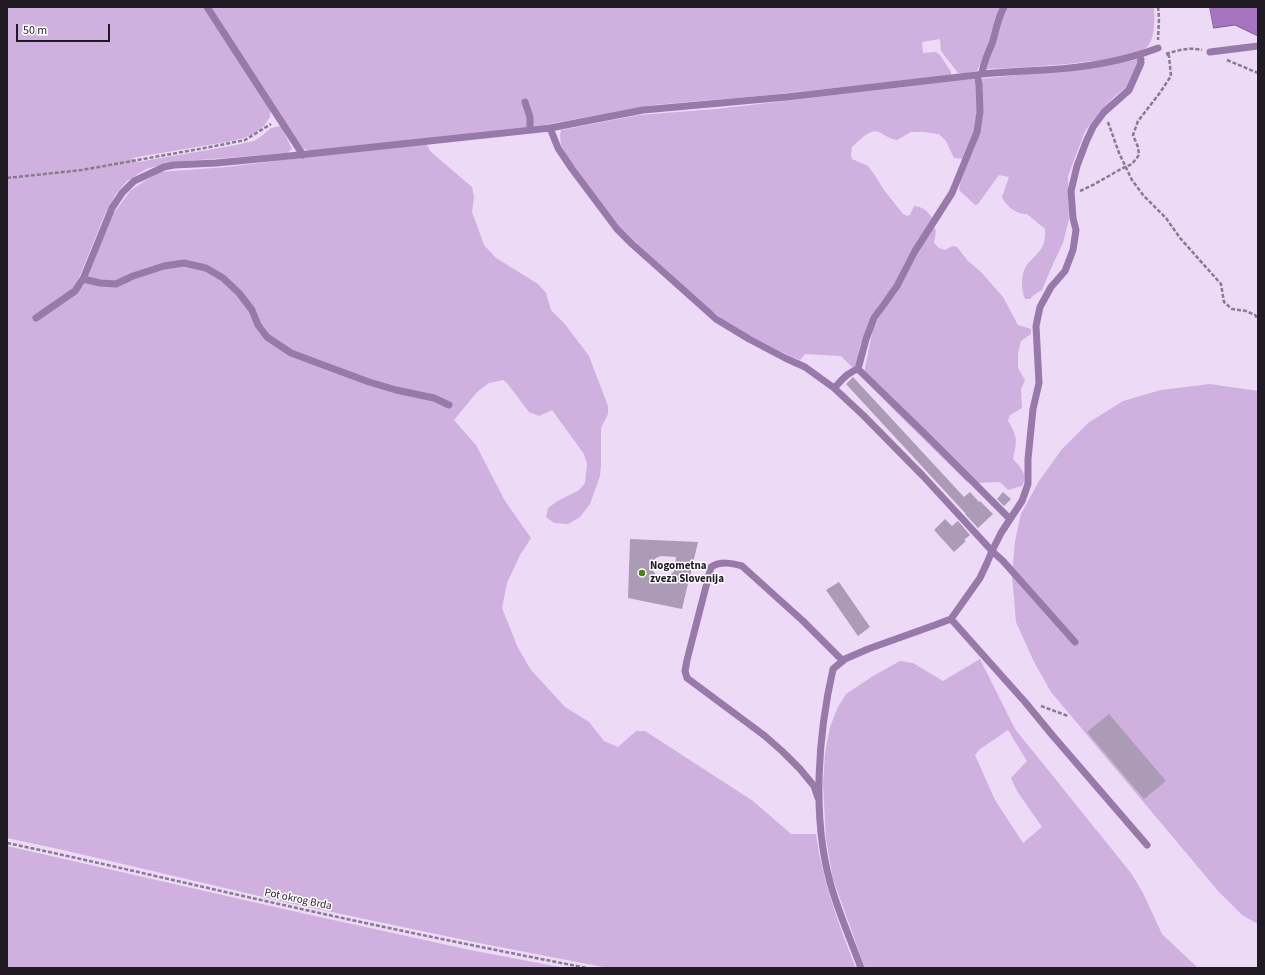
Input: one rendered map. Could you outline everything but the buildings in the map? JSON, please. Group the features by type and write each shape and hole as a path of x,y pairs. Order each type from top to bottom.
{"lane":[{"path":"207,7 303,155"},
{"path":"858,369 866,339 874,318 897,286 919,245 952,194 976,132 980,112 980,75 993,39 999,15 1004,7"},
{"path":"1210,52 1258,46"},
{"path":"36,318 75,291 83,279 112,208 122,193 134,181 153,171 174,165 222,163 303,155 550,128 643,110 787,97 1004,72 1046,70 1140,55 1158,48"},
{"path":"861,968 830,882 822,847 819,802 823,725 833,669 843,661 868,649 951,619 980,578 992,551 1022,501 1028,484 1028,459 1032,416 1039,383 1036,326 1040,307 1051,287 1065,271 1073,250 1076,230 1073,218 1071,191 1086,142 1093,127 1104,112 1129,90 1141,63 1140,55"},
{"path":"525,102 530,117 530,130"},
{"path":"550,128 558,148 572,170 617,229 716,319 749,339 805,367 834,388 923,476 1003,561 1075,642"},
{"path":"83,279 100,283 116,284 133,276 164,266 184,263 206,268 223,278 239,292 252,310 258,325 267,337 291,353 368,382 434,398 449,405"},
{"path":"834,388 844,376 853,370 858,369"},
{"path":"858,369 1010,519"},
{"path":"819,802 814,786 800,769 766,736 687,678 685,671 686,660 711,567 716,564 729,563 742,566 803,621 843,661"},
{"path":"951,619 1025,702 1147,845"}],"path":[{"path":"1079,192 1132,164 1139,155 1138,147 1133,135 1138,121 1171,76 1169,56 1158,48 1158,7"},
{"path":"1104,112 1132,180 1143,195 1166,218 1180,238 1222,284 1224,302 1232,309 1246,311 1255,315 1258,319"},
{"path":"7,178 82,170 245,140 267,127 279,117"},
{"path":"1025,702 1042,706 1068,716"},
{"name":"Pot okrog Brda","path":"7,843 295,908 587,968"}],"shaded area":[{"path":"7,7 203,7 271,109 270,117 264,126 253,134 244,138 132,158 138,162 231,146 254,141 271,128 281,126 292,149 287,153 173,162 146,169 127,181 115,195 105,214 76,285 83,287 113,214 131,190 159,172 227,167 426,143 431,152 472,187 474,197 472,212 484,245 496,258 538,284 546,293 551,310 564,323 589,356 608,406 608,414 601,428 600,476 590,504 580,517 568,524 554,523 546,517 548,508 579,490 585,483 587,464 584,454 552,410 539,416 529,412 507,383 503,380 489,383 477,392 454,420 476,445 505,501 531,538 520,555 507,583 502,608 518,648 531,670 565,707 589,722 604,741 618,747 636,731 645,731 753,801 791,834 816,834 822,868 832,902 843,936 856,968 608,968 474,942 289,903 7,838"},
{"path":"210,7 1154,7 1154,22 1151,42 1148,46 1138,52 1121,57 1071,64 985,69 982,59 977,71 958,73 941,51 940,39 922,42 923,53 936,52 940,55 951,72 951,75 770,95 653,105 543,125 309,151 303,148 298,141"},
{"path":"1210,7 1258,7 1258,36 1235,25 1214,28"},
{"path":"1146,58 1130,85 1116,95 1102,109 1085,131 1068,176 1069,219 1063,243 1042,290 1030,299 1025,299 1022,288 1022,279 1025,268 1042,248 1045,239 1045,229 1027,214 1019,213 1009,207 1004,200 1002,197 1009,177 999,175 978,204 975,205 959,190 961,176 972,149 981,79 1106,65"},
{"path":"973,79 976,82 978,109 975,132 963,159 954,158 946,141 939,134 924,132 911,132 897,140 876,131 868,133 852,147 852,159 868,166 884,190 903,214 907,216 910,215 914,206 924,209 932,218 918,240 895,284 879,304 872,317 860,345 856,367 854,369 841,356 805,354 800,360 788,355 752,337 704,305 657,263 620,227 573,166 561,145 561,130 639,115 716,109"},
{"path":"933,225 936,231 934,243 939,248 945,250 952,246 957,247 968,261 982,273 1003,297 1018,325 1031,329 1031,334 1021,341 1018,353 1018,368 1025,380 1021,389 1022,408 1010,415 1008,421 1014,431 1016,439 1013,459 1023,471 1025,478 1022,486 1008,490 1000,482 967,482 863,378 873,328"},
{"path":"1210,384 1258,391 1258,924 1242,915 1219,892 1051,692 1034,662 1016,622 1012,575 1015,541 1021,514 1039,481 1062,449 1088,423 1123,401 1161,390"},
{"path":"980,659 1015,729 1131,873 1143,893 1162,934 1198,968 865,968 833,879 826,839 823,784 825,753 830,727 838,707 846,694 873,676 900,661 913,663 943,681","holes":["1008,730 1027,761 1011,778 1017,791 1042,827 1023,843 995,800 975,755 980,749"]},
{"path":"7,846 470,950 565,968 7,968"}],"place":[{"name":"Nogometna zveza Slovenija","path":"642,573"}]}
